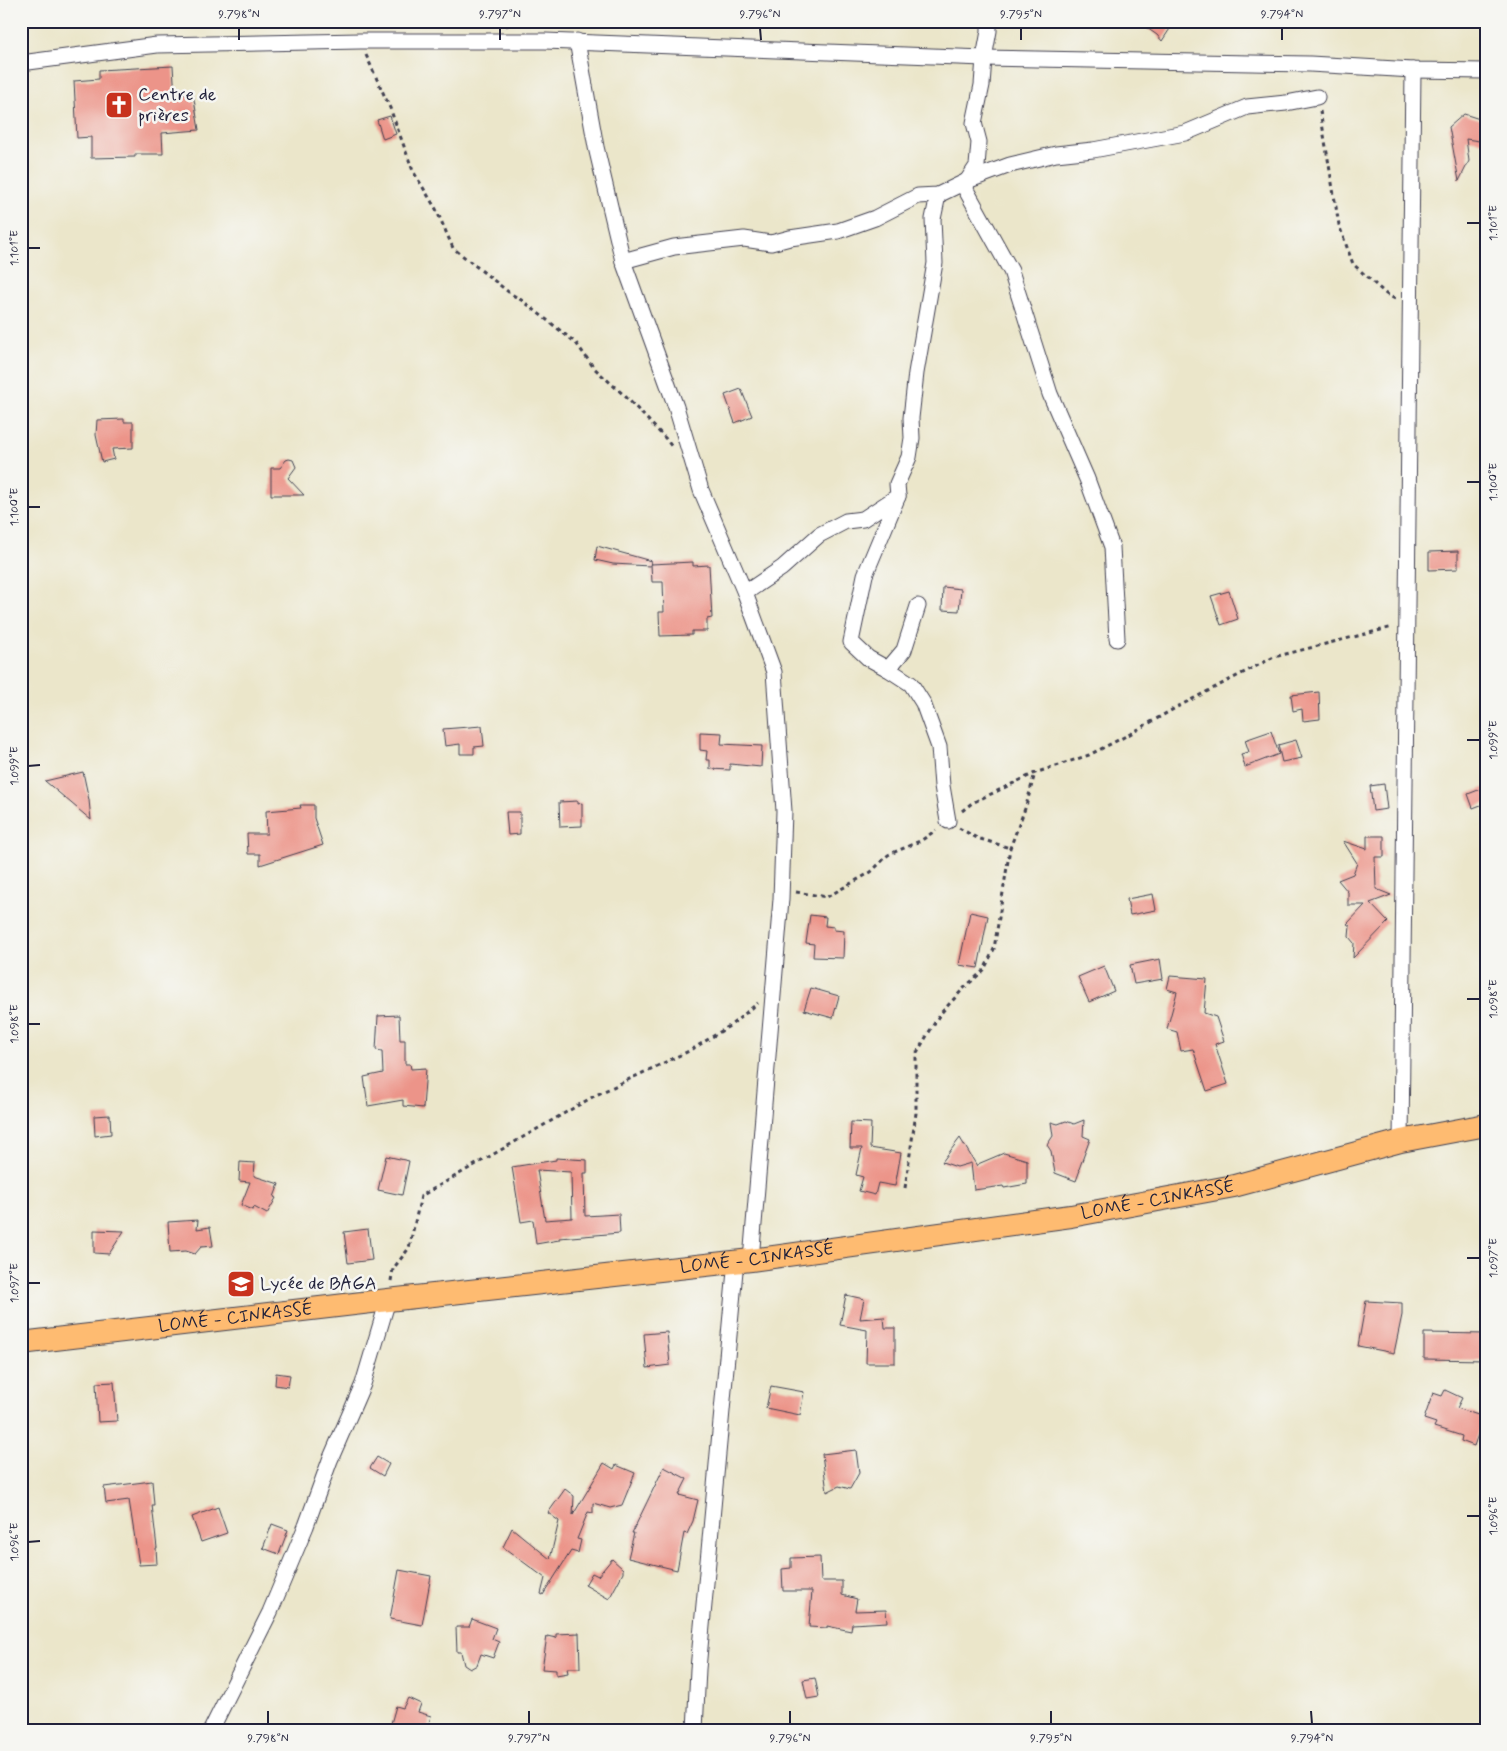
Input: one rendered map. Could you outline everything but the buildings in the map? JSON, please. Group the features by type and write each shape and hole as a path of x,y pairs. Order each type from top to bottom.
{"highway":[{"name":"LOMÉ - CINKASSÉ","path":"21,1343 743,1260 1071,1216 1234,1186 1401,1142 1486,1124"}],"street":[{"path":"989,21 990,31 974,123 979,142 977,166 967,181 966,190 1011,271 1050,394 1087,479 1112,548 1117,639"},
{"path":"21,63 156,44 360,41 577,41 984,58 1310,64 1413,70 1486,71"},
{"path":"577,41 596,147 623,261 676,407 702,490 745,594 774,672 784,810 781,899 774,990 698,1669 695,1730"},
{"path":"1401,1142 1413,70"},
{"path":"623,261 674,247 744,239 771,243 790,238 838,231 875,218 918,196 938,195 967,181 1010,165 1056,154 1093,150 1185,133 1247,108 1317,97"},
{"path":"938,195 933,219 935,263 916,373 909,457 897,484 898,496 865,575 851,642 868,658 888,668 911,684 923,703 939,747 942,786 948,821"},
{"path":"745,594 782,568 819,535 846,521 863,520 898,496"},
{"path":"888,668 904,650 918,606"},
{"path":"211,1730 270,1612 306,1526 330,1460 363,1384 388,1300"}],"path":[{"path":"360,41 390,108 413,171 436,209 453,248 576,343 594,368 666,439 676,453"},
{"path":"1317,97 1339,225 1353,264 1386,294 1404,304 1410,311"},
{"path":"781,899 796,892 827,898 871,872 888,855 922,840 972,803 1035,773 1089,755 1176,707 1274,657 1408,624"},
{"path":"905,1188 916,1114 916,1054 940,1014 984,970 994,949 1010,848 1026,806 1035,773"},
{"path":"948,821 977,838 1010,848"},
{"path":"388,1300 393,1269 409,1248 421,1196 596,1095 691,1050 731,1025 774,990"}],"place":[{"name":"Centre de prières","path":"119,105"},
{"name":"Lycée de BAGA","path":"241,1284"}]}
